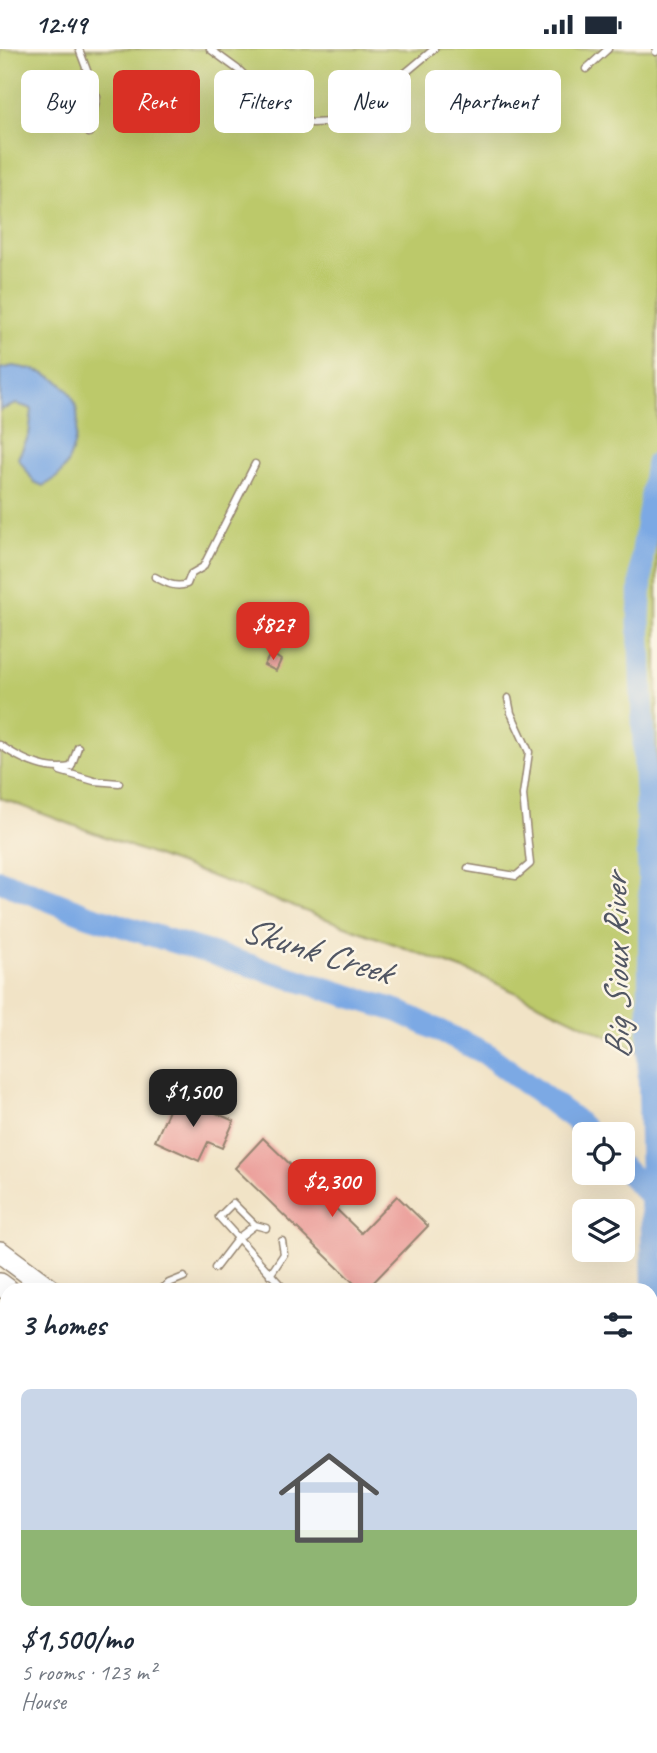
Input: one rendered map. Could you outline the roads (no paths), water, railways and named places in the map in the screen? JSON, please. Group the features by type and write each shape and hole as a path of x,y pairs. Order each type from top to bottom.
{"main road":[{"path":"0,1252 42,1283"}],"lane":[{"path":"79,49 87,70"},
{"path":"210,49 240,71 272,101 296,118 312,123 332,122 355,115 434,49"},
{"path":"586,69 608,49"},
{"path":"155,577 180,586 187,584 191,574 203,567 255,464"},
{"path":"468,868 516,876 530,864 523,795 529,752 512,713 509,698"},
{"path":"0,745 16,756 57,770 94,781 119,783"},
{"path":"57,770 71,767 78,747"},
{"path":"266,1228 255,1226 233,1203 219,1217 278,1283"},
{"path":"215,1268 238,1238 255,1226"},
{"path":"270,1275 284,1254 282,1241"},
{"path":"169,1283 184,1277"}],"water":[{"path":"13,366 30,369 57,380 74,399 77,427 70,458 60,474 43,486 34,482 18,458 29,435 32,409 17,404 0,410 0,369"}],"waterway":[{"name":"Big Sioux River","path":"653,1283 649,1061 650,893 639,620 642,557 657,463"},
{"name":"Skunk Creek","path":"0,881 87,915 398,1011 485,1053 577,1122"},
{"name":"Skunk Creek","path":"635,1180 652,1197"}]}
